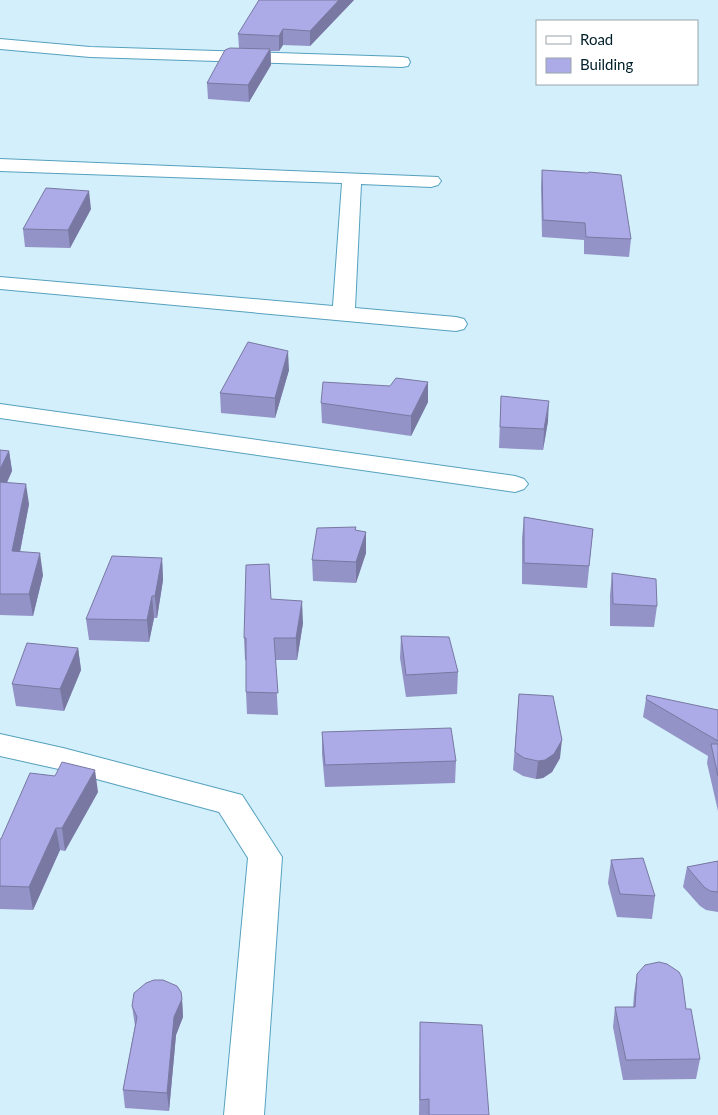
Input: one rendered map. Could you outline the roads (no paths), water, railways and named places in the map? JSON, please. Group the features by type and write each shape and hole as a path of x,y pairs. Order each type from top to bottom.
{"street":[{"path":"0,44 90,52 402,62"},
{"path":"0,165 431,181"},
{"path":"344,314 352,178"},
{"path":"0,283 456,324"},
{"path":"0,411 515,484"},
{"path":"0,745 63,759 230,803 265,857 244,1115"}]}
